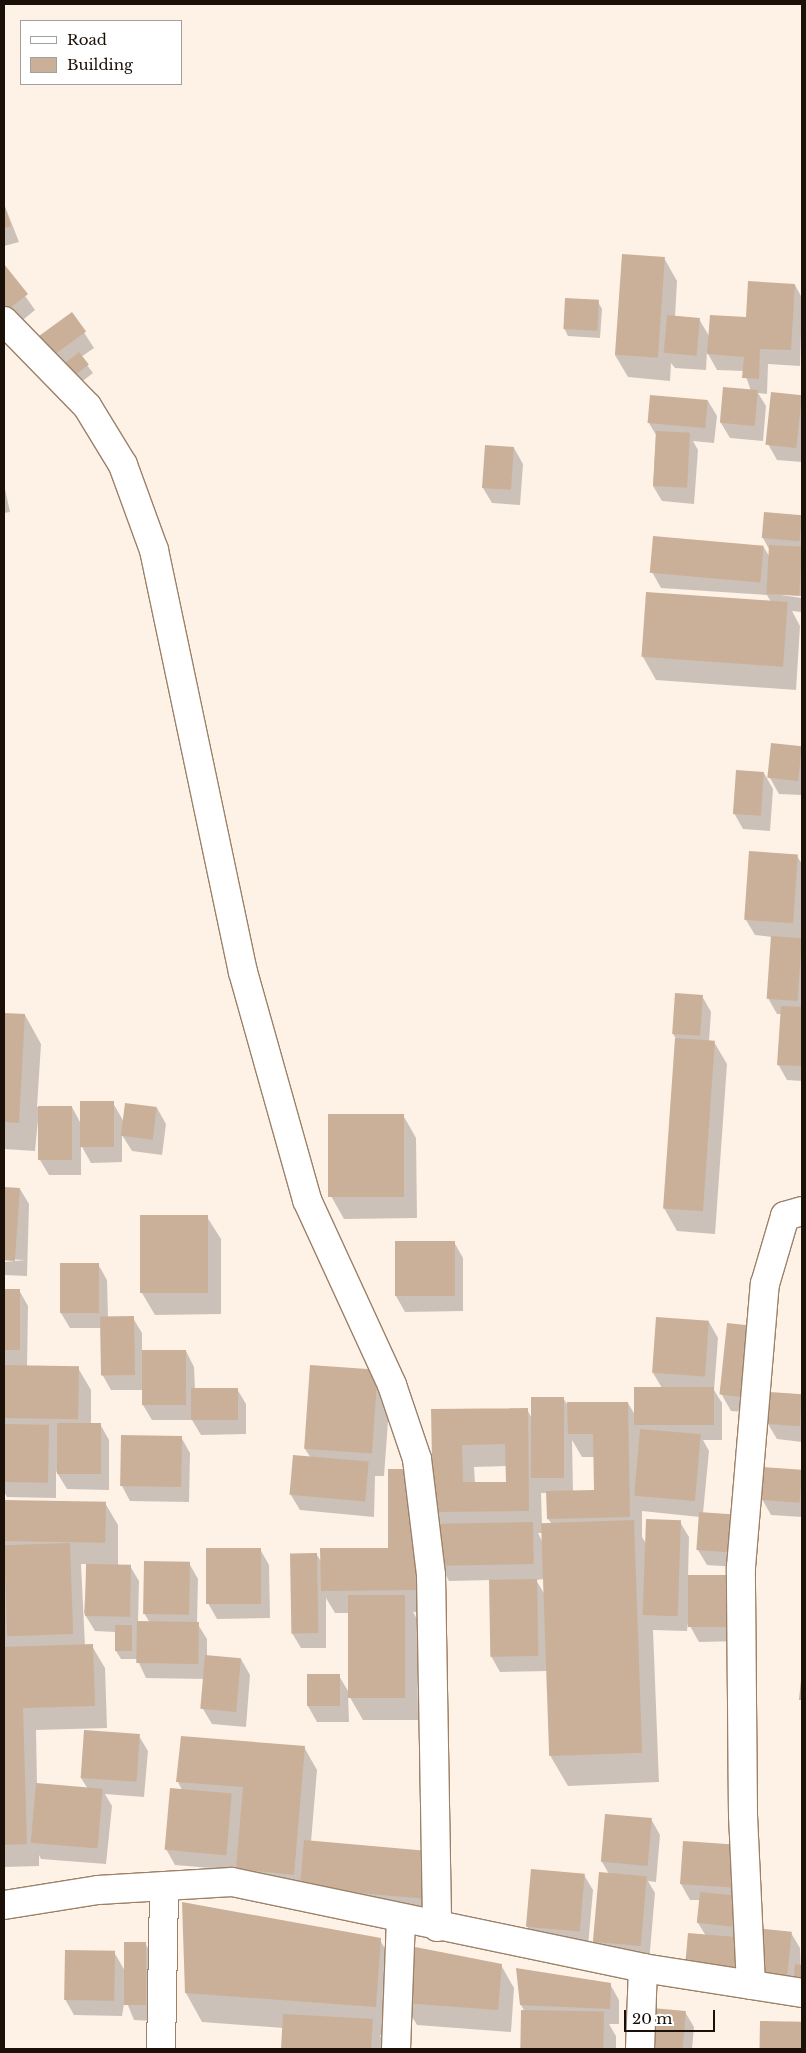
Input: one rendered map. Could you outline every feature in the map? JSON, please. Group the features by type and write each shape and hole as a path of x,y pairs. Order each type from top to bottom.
{"street":[{"path":"4,321 87,406 123,465 154,550 243,972 304,1190 392,1385 417,1459 432,1574 437,1927"},
{"path":"751,1985 743,1815 741,1567 765,1284 785,1216 802,1211"},
{"path":"4,1905 98,1890 232,1882 401,1920 644,1968 802,1993"},
{"path":"161,2049 164,1886"},
{"path":"396,2049 401,1920"},
{"path":"640,2049 644,1968"}],"building":[{"path":"4,204 11,226 4,228"},
{"path":"622,254 665,257 658,358 615,355"},
{"path":"4,264 28,294 4,313"},
{"path":"748,281 795,284 791,350 760,349 759,379 742,378 744,357 707,354 710,315 746,317"},
{"path":"565,298 599,300 597,331 563,329"},
{"path":"72,312 86,331 45,361 31,342"},
{"path":"667,315 700,318 697,356 664,353"},
{"path":"79,352 89,365 69,380 59,367"},
{"path":"723,387 758,390 755,426 720,423"},
{"path":"771,392 802,395 796,448 765,445"},
{"path":"650,395 708,400 705,428 648,423"},
{"path":"656,431 690,433 687,488 653,486"},
{"path":"485,445 514,447 511,490 482,488"},
{"path":"764,512 802,515 800,541 762,538"},
{"path":"653,536 764,546 760,583 650,573"},
{"path":"769,545 802,547 799,596 766,594"},
{"path":"646,592 788,602 783,667 641,657"},
{"path":"771,743 802,746 798,781 767,778"},
{"path":"736,770 764,772 761,816 733,814"},
{"path":"749,851 798,854 793,923 744,920"},
{"path":"771,936 802,938 798,1001 767,999"},
{"path":"675,993 703,995 700,1036 672,1034"},
{"path":"781,1006 802,1007 802,1066 777,1065"},
{"path":"4,1013 25,1014 19,1123 4,1122"},
{"path":"675,1038 715,1041 703,1211 663,1209"},
{"path":"80,1101 114,1101 114,1147 80,1147"},
{"path":"125,1103 157,1107 153,1140 121,1136"},
{"path":"38,1106 72,1106 72,1160 38,1160"},
{"path":"328,1114 404,1114 404,1197 328,1197"},
{"path":"4,1187 20,1188 15,1261 4,1260"},
{"path":"140,1215 208,1215 208,1293 140,1293"},
{"path":"395,1241 455,1241 455,1296 395,1296"},
{"path":"60,1263 99,1263 99,1313 60,1313"},
{"path":"4,1289 20,1289 20,1350 4,1350"},
{"path":"134,1316 135,1375 101,1376 100,1317"},
{"path":"656,1317 709,1321 705,1377 652,1373"},
{"path":"727,1323 755,1326 747,1398 719,1395"},
{"path":"142,1350 186,1350 186,1405 142,1405"},
{"path":"4,1365 79,1366 78,1419 4,1418"},
{"path":"310,1365 378,1370 372,1454 304,1449"},
{"path":"634,1387 714,1387 714,1425 634,1425"},
{"path":"191,1388 238,1388 238,1420 191,1420"},
{"path":"770,1392 802,1394 800,1426 768,1424"},
{"path":"531,1397 564,1397 564,1478 531,1478"},
{"path":"567,1402 628,1402 630,1517 547,1519 546,1491 594,1490 593,1434 568,1434"},
{"path":"528,1408 529,1511 433,1512 431,1409","holes":["505,1444 506,1482 463,1482 462,1445"]},
{"path":"57,1423 101,1423 101,1474 57,1474"},
{"path":"4,1424 49,1425 48,1483 4,1482"},
{"path":"640,1429 701,1434 695,1501 634,1496"},
{"path":"121,1435 182,1436 181,1487 120,1486"},
{"path":"293,1455 369,1462 365,1501 290,1495"},
{"path":"762,1467 802,1470 800,1503 760,1500"},
{"path":"388,1469 420,1469 420,1590 321,1591 320,1548 388,1548"},
{"path":"4,1500 106,1502 105,1543 4,1541"},
{"path":"699,1512 731,1514 728,1552 696,1550"},
{"path":"646,1519 681,1520 678,1616 643,1615"},
{"path":"634,1520 642,1753 549,1756 541,1523"},
{"path":"533,1522 534,1564 439,1566 438,1524"},
{"path":"70,1543 73,1634 7,1636 4,1545"},
{"path":"206,1548 261,1548 261,1604 206,1604"},
{"path":"290,1553 317,1553 318,1633 291,1633"},
{"path":"144,1561 190,1562 189,1615 143,1614"},
{"path":"86,1564 131,1565 130,1617 85,1616"},
{"path":"688,1575 732,1575 732,1627 688,1627"},
{"path":"537,1579 538,1656 490,1657 489,1580"},
{"path":"348,1595 405,1595 405,1698 348,1698"},
{"path":"137,1621 199,1622 198,1664 136,1663"},
{"path":"115,1625 132,1625 132,1651 115,1651"},
{"path":"93,1644 95,1706 23,1708 27,1844 4,1845 4,1647"},
{"path":"205,1655 241,1658 236,1712 200,1709"},
{"path":"307,1674 340,1674 340,1706 307,1706"},
{"path":"801,1680 802,1700 799,1700"},
{"path":"84,1730 140,1734 137,1782 81,1778"},
{"path":"181,1736 305,1746 294,1875 236,1869 243,1787 176,1782"},
{"path":"36,1783 103,1789 98,1849 31,1843"},
{"path":"170,1788 232,1793 226,1855 165,1850"},
{"path":"605,1814 652,1818 648,1866 601,1862"},
{"path":"304,1840 429,1851 424,1899 300,1888"},
{"path":"683,1841 734,1845 731,1887 680,1884"},
{"path":"531,1869 585,1874 580,1931 526,1927"},
{"path":"599,1872 647,1876 641,1946 593,1942"},
{"path":"700,1892 739,1896 736,1927 697,1923"},
{"path":"182,1902 381,1938 376,2007 185,1993"},
{"path":"755,1928 792,1932 787,1976 750,1972"},
{"path":"688,1933 741,1938 738,1971 685,1967"},
{"path":"124,1942 146,1942 146,2005 124,2005"},
{"path":"405,1945 502,1964 498,2010 403,2003"},
{"path":"65,1950 115,1951 114,2001 64,2000"},
{"path":"795,1964 802,1965 802,1993 793,1992"},
{"path":"516,1968 611,1983 610,2009 520,2005"},
{"path":"652,2008 686,2011 683,2049 648,2049"},
{"path":"521,2010 604,2011 603,2049 520,2049"},
{"path":"283,2014 373,2019 371,2049 281,2049"},
{"path":"760,2021 802,2022 802,2049 760,2049"}]}
